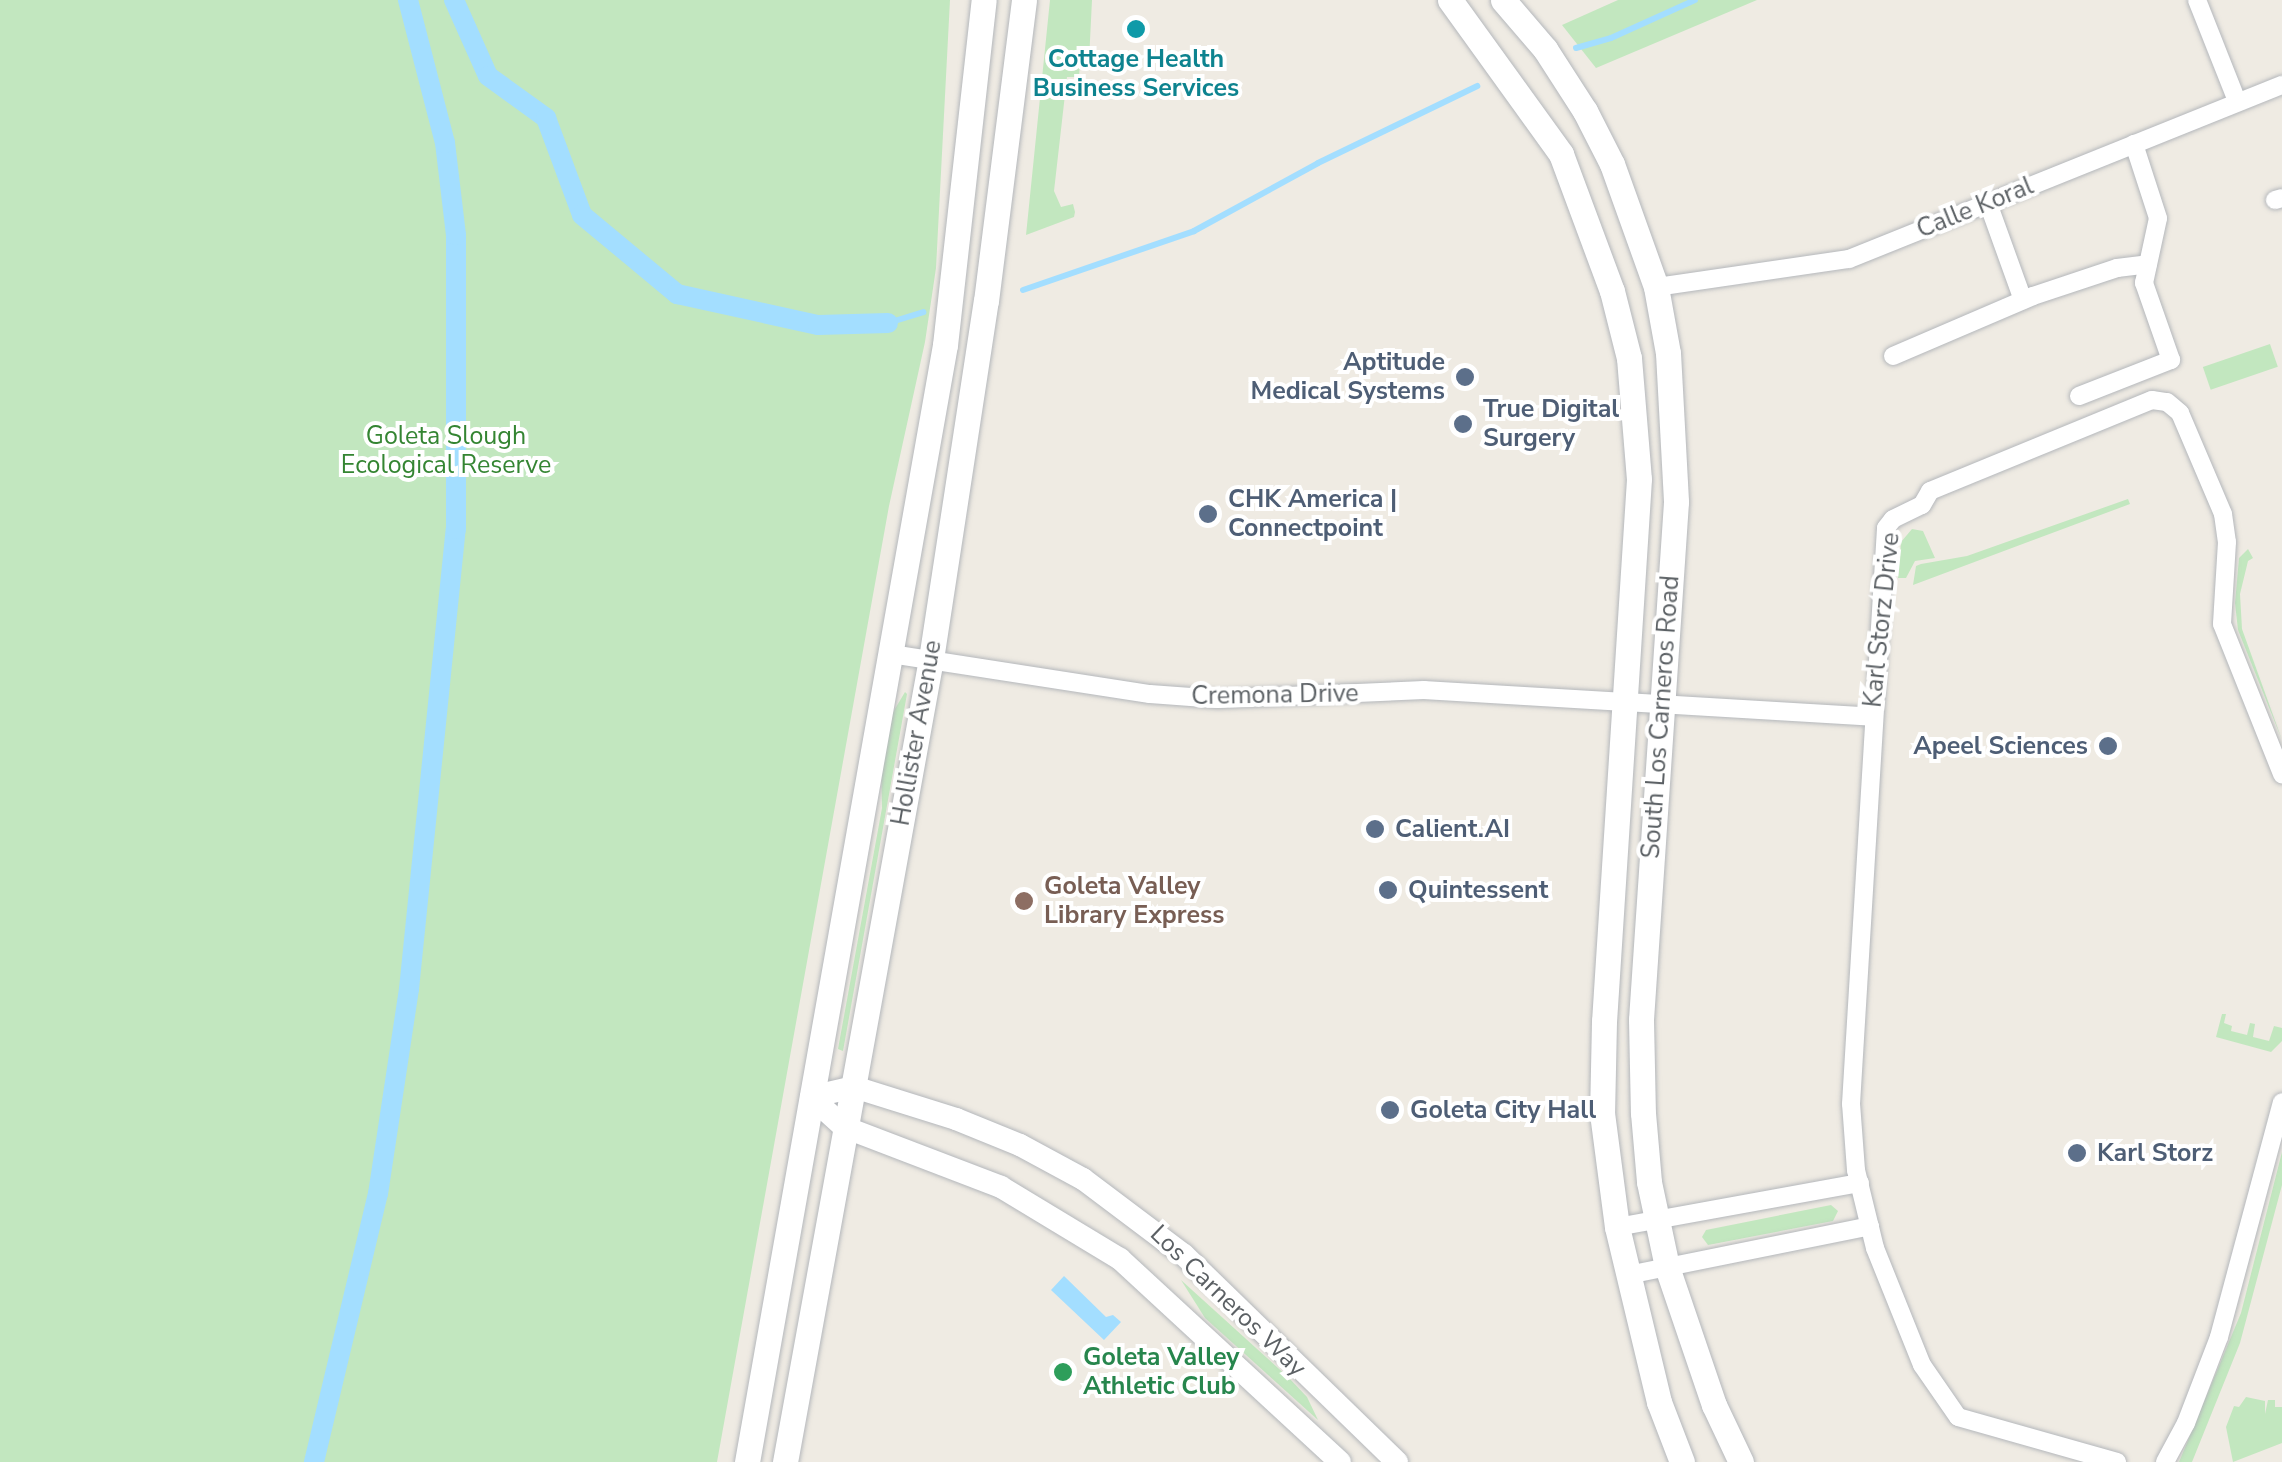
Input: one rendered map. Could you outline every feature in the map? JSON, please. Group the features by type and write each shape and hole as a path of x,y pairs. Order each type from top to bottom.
{"main road":[{"name":"Hollister Avenue","path":"747,1462 945,346 984,0"},
{"name":"Hollister Avenue","path":"784,1462 931,659 986,300 1024,0"},
{"name":"South Los Carneros Road","path":"1450,0 1520,91 1561,154 1612,291 1628,358 1639,479 1623,700 1602,1113 1616,1227 1660,1402 1682,1462"},
{"name":"South Los Carneros Road","path":"1502,0 1560,74 1612,164 1656,287 1675,426 1676,502 1641,1020 1643,1113 1656,1220 1667,1267 1714,1405 1741,1462"}],"street":[{"path":"2197,0 2238,101"},
{"name":"Calle Koral","path":"1656,287 1849,259 2282,84"},
{"path":"2080,396 2171,360 2147,300 2144,282 2158,218 2134,144"},
{"path":"1988,203 2023,300"},
{"path":"1894,356 2023,300 2115,268 2148,264"},
{"name":"Karl Storz Drive","path":"2118,1462 1958,1417 1922,1365 1880,1265 1870,1226 1860,1183 1851,1104 1886,528 1894,519 1922,505 1930,491 2152,400 2167,402 2180,412 2224,514 2227,542 2222,624 2282,774"},
{"name":"Cremona Drive","path":"891,654 1150,694 1218,699 1424,690 1872,717"},
{"path":"811,1097 854,1086"},
{"name":"Los Carneros Way","path":"854,1086 956,1118 1020,1145 1083,1179 1184,1255 1397,1462"},
{"name":"Los Carneros Way","path":"811,1097 844,1126 1001,1187 1120,1260 1336,1458"},
{"path":"2165,1462 2186,1423 2219,1338 2282,1102"},
{"path":"1616,1227 1860,1183"},
{"path":"1628,1275 1870,1226"},
{"path":"1336,1458 1358,1426"}],"green space":[{"name":"Goleta Slough Ecological Reserve","path":"0,0 950,0 936,268 925,342 889,506 717,1462 0,1462"},
{"path":"1050,0 1092,0 1089,61 1080,62 1079,77 1067,77 1054,191 1061,207 1073,204 1075,212 1074,217 1026,235"},
{"path":"1618,0 1757,0 1596,68 1562,25"},
{"path":"2270,344 2278,367 2211,390 2203,367"},
{"path":"2128,499 2130,504 1913,585 1916,566 1921,564 1967,556"},
{"path":"1912,529 1923,531 1935,558 1915,561 1906,578 1898,578 1901,542"},
{"path":"2248,549 2253,558 2248,561 2240,594 2242,629 2282,740 2238,630 2235,603 2239,558"},
{"path":"905,692 843,1051 838,1049 882,808 881,761 889,719"},
{"path":"2222,1014 2226,1014 2224,1023 2232,1026 2231,1031 2247,1035 2250,1023 2255,1024 2253,1037 2269,1041 2274,1026 2282,1028 2282,1041 2271,1052 2216,1037"},
{"path":"2282,1152 2282,1185 2240,1343 2192,1462 2179,1462 2241,1313"},
{"path":"1831,1205 1838,1211 1833,1221 1708,1245 1702,1237 1706,1230"},
{"path":"1181,1280 1288,1377 1307,1397 1318,1420 1205,1318"},
{"path":"2246,1397 2265,1401 2265,1414 2268,1400 2275,1400 2275,1407 2282,1407 2282,1443 2233,1462 2226,1427 2234,1406 2239,1407"}],"water":[{"path":"1064,1276 1106,1317 1113,1315 1121,1322 1104,1340 1051,1290"}],"waterway":[{"path":"314,1462 378,1194 409,989 456,529 456,235 445,143 408,0"},
{"path":"454,0 488,76 546,118 582,215 677,294 818,325 888,323"},
{"path":"1576,48 1611,38 1695,0"},
{"path":"1023,290 1194,231 1318,163 1477,86"},
{"path":"888,323 923,312"}],"place":[{"name":"Cottage Health Business Services","path":"1136,29"},
{"name":"Aptitude Medical Systems","path":"1465,377"},
{"name":"True Digital Surgery","path":"1463,424"},
{"name":"CHK America | Connectpoint","path":"1208,514"},
{"name":"Apeel Sciences","path":"2108,746"},
{"name":"Calient.AI","path":"1375,829"},
{"name":"Quintessent","path":"1388,890"},
{"name":"Goleta Valley Library Express","path":"1024,901"},
{"name":"Goleta City Hall","path":"1390,1110"},
{"name":"Karl Storz","path":"2077,1153"},
{"name":"Goleta Valley Athletic Club","path":"1063,1372"}]}
